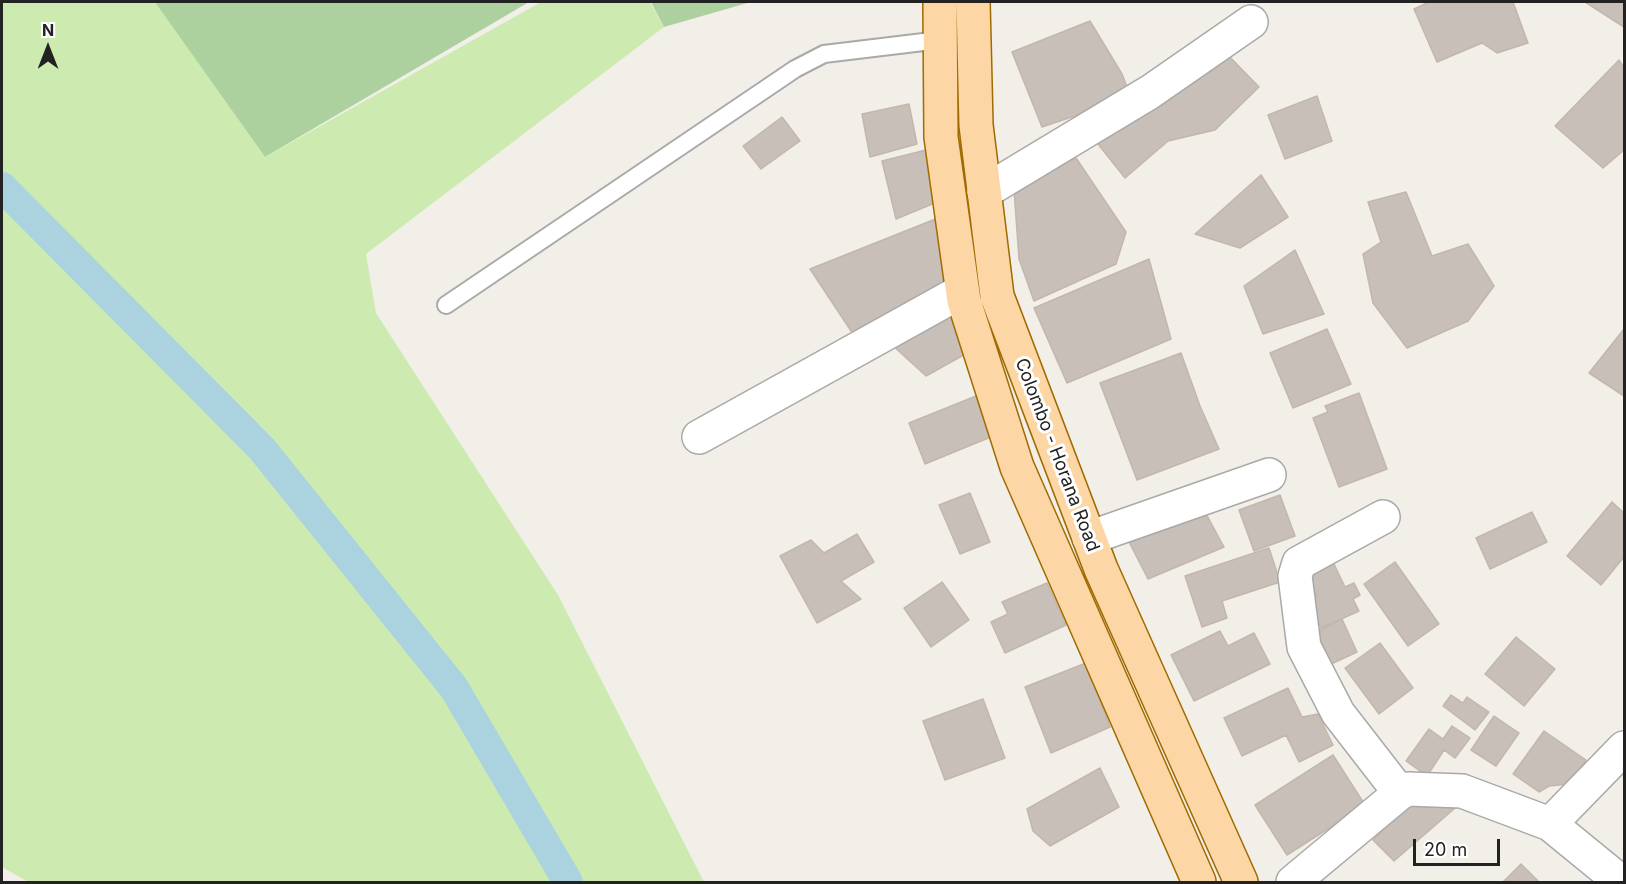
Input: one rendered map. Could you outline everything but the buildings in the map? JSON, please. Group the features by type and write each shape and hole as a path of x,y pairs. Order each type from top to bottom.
{"main road":[{"name":"Colombo - Horana Road","path":"940,2 941,137 964,301 1017,467 1199,882"},
{"name":"Colombo - Horana Road","path":"974,2 976,125 997,296 1101,569 1241,882"}],"street":[{"path":"984,192 1150,92 1251,22"},
{"path":"699,437 962,291"},
{"path":"1089,538 1269,475"},
{"path":"1383,517 1299,563 1295,576 1304,647 1338,713 1400,793"},
{"path":"1550,824 1624,748"},
{"path":"1293,882 1400,793 1408,789 1462,791 1550,824 1620,882"}],"lane":[{"path":"446,305 795,69 824,54 940,40"}],"green space":[{"path":"2,2 156,2 265,157 541,2 650,2 664,27 366,254 376,313 558,595 704,882 28,882 2,867"},
{"path":"155,2 529,2 265,157"},
{"path":"651,2 751,2 664,27"}],"waterway":[{"path":"2,187 262,449 454,688 568,882"}]}
